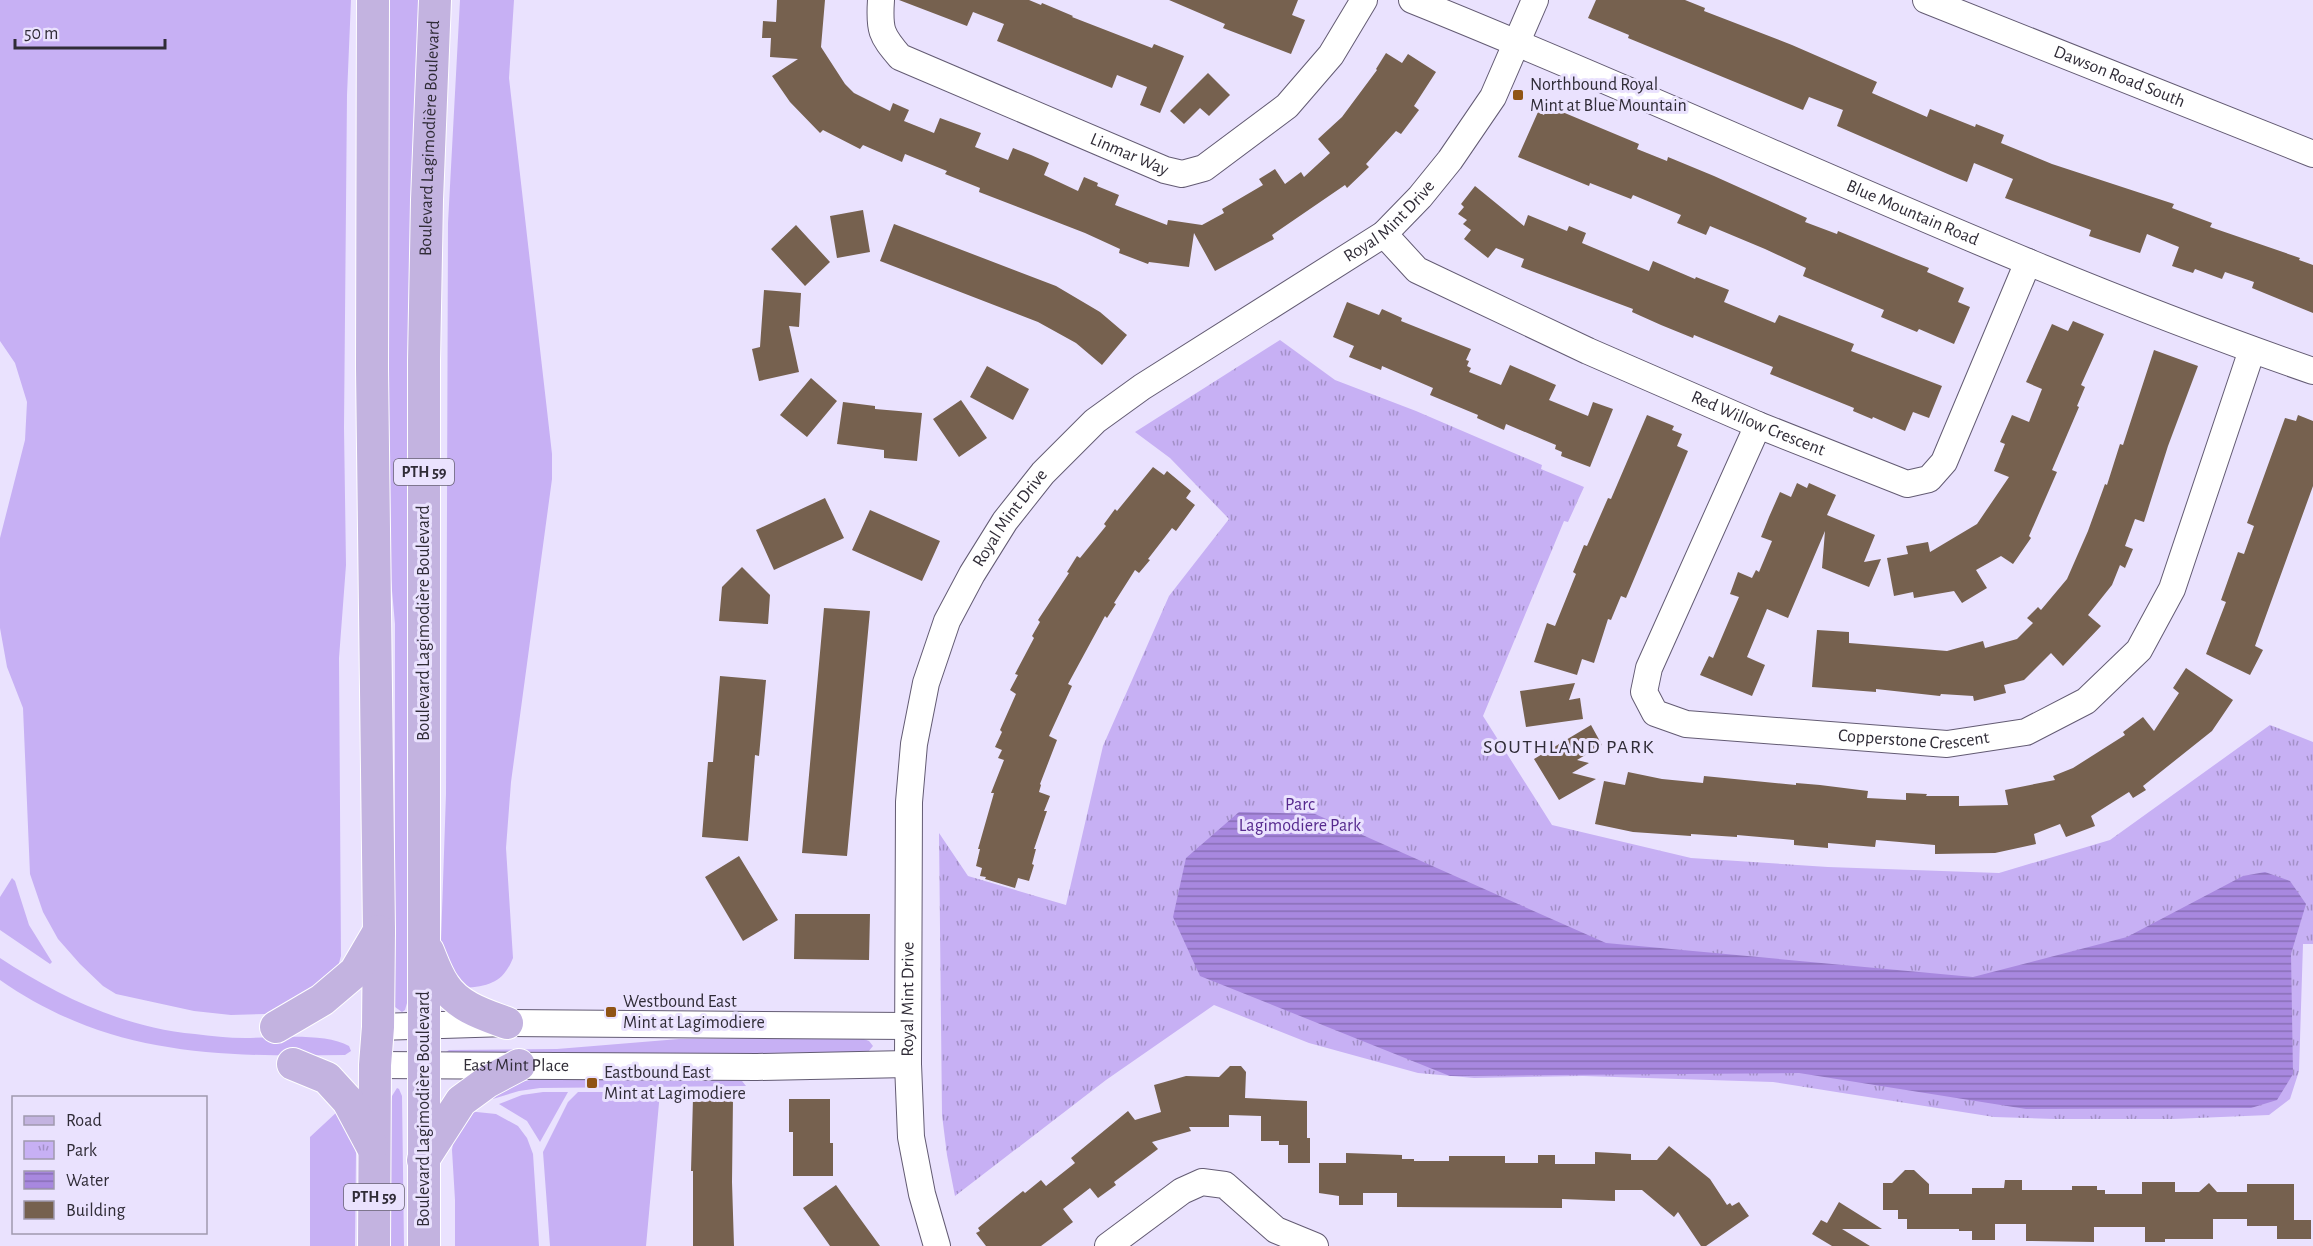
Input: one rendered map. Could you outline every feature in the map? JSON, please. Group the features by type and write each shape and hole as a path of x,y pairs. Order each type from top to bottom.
{"main road":[{"name":"PTH 59","path":"373,0 372,368 379,931 378,1027 375,1065 374,1246"},
{"name":"Boulevard Lagimodière Boulevard","path":"424,1246 424,337 435,0"},
{"path":"276,1027 322,999 355,972 379,931"},
{"path":"425,945 445,987 457,999 475,1012 507,1023"},
{"path":"292,1064 327,1078 348,1101 374,1149"},
{"path":"423,1160 461,1101 487,1082 519,1065"}],"street":[{"name":"Linmar Way","path":"881,0 880,16 883,38 900,57 1165,170 1182,174 1204,168 1287,106 1331,55 1364,0"},
{"path":"1412,0 1518,42"},
{"name":"Royal Mint Drive","path":"937,1246 922,1194 911,1137 908,1064 909,802 914,744 926,683 947,621 972,574 1005,521 1043,473 1095,421 1142,387 1384,234 1420,197 1456,151 1493,97 1535,0"},
{"name":"Dawson Road South","path":"1926,0 2313,154"},
{"name":"Blue Mountain Road","path":"1518,42 2028,262 2252,350 2313,371"},
{"name":"Red Willow Crescent","path":"1384,234 1417,270 1588,351 1758,425 1907,484 1929,479 1944,462 2028,262"},
{"name":"Copperstone Crescent","path":"1758,425 1649,668 1644,692 1655,713 1686,724 1947,744 2026,732 2086,701 2139,651 2172,589 2252,350"},
{"path":"378,1027 507,1023 908,1026"},
{"name":"East Mint Place","path":"375,1065 758,1067 908,1064"},
{"path":"1108,1246 1182,1191 1202,1182 1225,1185 1276,1230 1315,1246"}],"green space":[{"path":"0,0 351,0 347,95 344,428 346,565 339,658 341,956 337,970 330,980 281,1010 265,1014 231,1015 194,1011 116,994 103,986 58,939 43,912 30,874 23,708 7,667 0,628 0,538 25,440 27,402 15,363 0,341"},
{"path":"386,0 423,0 411,210 409,996 405,1010 402,1012 395,1007 395,624 386,524"},
{"path":"460,0 514,0 509,78 552,454 552,479 511,782 506,848 513,958 505,973 494,982 465,988 443,955 441,941 446,794 448,223"},
{"name":"Parc Lagimodiere Park","path":"1280,340 1335,380 1416,411 1542,465 1541,469 1584,487 1568,522 1564,521 1483,716 1552,825 1691,858 1828,867 1999,873 2110,840 2270,725 2313,742 2313,944 2303,944 2299,1071 2290,1099 2269,1115 2173,1119 2054,1119 1994,1117 1773,1082 1583,1076 1474,1078 1418,1073 1309,1043 1214,1005 1106,1080 955,1196 942,1115 939,833 968,876 1066,905 1103,746 1169,596 1229,519 1170,458 1135,432"},
{"path":"12,878 15,881 29,925 52,962 50,964 0,930 0,897"},
{"path":"0,958 68,997 143,1025 169,1031 226,1037 313,1037 339,1042 349,1046 351,1051 345,1055 253,1055 166,1047 124,1038 82,1024 41,1005 0,980"},
{"path":"861,1038 869,1041 873,1046 868,1052 449,1056 446,1052 449,1050 557,1049 679,1039"},
{"path":"725,1078 742,1081 746,1086 540,1088 519,1091 473,1105 506,1085 530,1080"},
{"path":"397,1088 402,1096 404,1246 386,1246 389,1112 392,1096"},
{"path":"568,1092 540,1142 527,1121 499,1104 522,1095"},
{"path":"578,1092 660,1092 646,1246 550,1246 543,1152 568,1102"},
{"path":"338,1111 353,1139 356,1153 355,1246 310,1246 310,1137"},
{"path":"467,1111 496,1114 518,1126 527,1138 533,1154 539,1246 455,1246 452,1150 454,1136"}],"water":[{"path":"1239,812 1315,814 1606,943 1973,977 2127,937 2243,876 2265,872 2290,881 2306,904 2291,954 2293,1074 2277,1100 2251,1108 2026,1109 1799,1073 1450,1076 1200,976 1173,917 1186,858"}],"building":[{"path":"777,0 825,0 821,47 845,84 854,93 890,111 893,103 909,110 904,121 934,133 940,118 981,133 975,147 1008,160 1013,148 1031,155 1049,163 1044,175 1078,191 1084,177 1098,183 1097,186 1119,195 1115,205 1167,225 1168,220 1202,225 1224,213 1222,209 1263,185 1259,179 1275,169 1285,184 1301,172 1304,177 1330,153 1318,139 1342,117 1377,70 1386,53 1402,63 1408,54 1436,72 1414,106 1419,110 1401,134 1396,131 1366,164 1369,167 1347,188 1345,185 1272,235 1274,239 1215,271 1194,233 1189,267 1149,262 1148,264 1119,253 1120,249 1085,233 979,192 980,188 945,174 947,171 905,154 902,162 863,145 860,149 823,130 820,133 790,102 772,76 798,59 770,57 771,38 762,38 763,21 776,22"},
{"path":"899,0 1029,0 1041,5 1042,3 1152,48 1154,44 1184,56 1160,113 1140,105 1147,87 1117,75 1112,88 997,41 1004,24 973,12 967,26"},
{"path":"1169,0 1298,0 1292,15 1305,20 1291,54 1223,28 1225,24"},
{"path":"1596,0 1685,0 1705,8 1704,11 1792,45 1877,82 1872,93 1927,117 1930,109 1975,127 1976,124 2004,135 2001,143 2052,164 2174,204 2172,208 2212,223 2210,227 2300,258 2299,260 2313,265 2313,313 2252,288 2254,282 2225,272 2222,279 2195,269 2193,273 2172,266 2179,247 2147,234 2140,253 2089,236 2091,230 2005,198 2013,179 1974,163 1967,182 1837,126 1843,110 1809,97 1803,110 1628,38 1629,35 1588,18"},
{"path":"1208,73 1230,95 1209,116 1200,108 1184,124 1170,111"},
{"path":"1548,106 1639,144 1637,149 1667,161 1668,157 1714,176 1807,218 1805,222 1837,234 1838,231 1929,268 1927,272 1964,288 1958,302 1970,307 1954,344 1919,329 1917,332 1881,317 1884,310 1803,276 1806,268 1765,249 1710,226 1706,235 1677,223 1681,215 1633,195 1631,199 1590,183 1589,186 1518,157 1538,112 1544,115"},
{"path":"1475,186 1524,226 1528,215 1567,231 1569,226 1586,233 1582,243 1649,271 1653,261 1695,279 1696,277 1729,290 1724,302 1775,323 1779,315 1854,344 1851,351 1942,386 1929,418 1913,412 1905,431 1853,411 1854,408 1770,374 1773,367 1694,335 1693,338 1632,312 1633,309 1521,267 1524,259 1496,248 1488,258 1464,239 1471,230 1463,224 1467,220 1458,214 1464,207 1461,204"},
{"path":"863,210 870,252 837,258 830,216"},
{"path":"894,224 1056,286 1100,312 1127,335 1102,365 1076,343 1038,322 880,261"},
{"path":"796,225 830,262 805,286 771,249"},
{"path":"764,290 801,293 799,327 789,326 799,372 759,381 752,349 760,347"},
{"path":"1347,302 1379,315 1382,309 1402,318 1401,321 1471,349 1466,360 1469,361 1467,366 1471,368 1469,372 1501,385 1510,365 1556,385 1549,400 1588,416 1593,402 1613,409 1590,467 1561,456 1562,452 1555,449 1556,445 1506,424 1504,430 1477,418 1478,415 1430,395 1433,388 1382,366 1381,370 1349,357 1354,346 1333,337"},
{"path":"2073,321 2104,334 2081,385 2085,387 2077,406 2079,407 2052,470 2057,472 2029,536 2031,538 2013,564 2001,556 1976,570 1987,588 1962,603 1954,591 1914,598 1913,592 1894,596 1887,558 1908,554 1906,546 1928,542 1930,552 1977,524 2009,477 1994,471 2005,444 2000,442 2012,415 2029,422 2042,389 2026,382 2052,324 2068,331"},
{"path":"2154,350 2198,366 2168,446 2144,522 2135,519 2125,546 2133,549 2125,568 2120,565 2112,585 2088,615 2101,626 2063,666 2051,653 2024,680 2004,685 2006,693 1974,701 1973,696 1941,694 1940,696 1876,689 1876,692 1812,687 1817,630 1849,632 1849,643 1947,651 1983,641 1985,648 2017,639 2033,623 2027,618 2038,607 2041,610 2067,579 2105,484 2107,485 2120,444 2123,445"},
{"path":"987,366 1029,389 1013,420 970,397"},
{"path":"811,378 837,401 807,437 780,415"},
{"path":"961,400 987,438 959,457 933,419"},
{"path":"843,402 875,406 875,409 922,413 917,461 884,458 884,450 837,444"},
{"path":"1647,415 1674,426 1672,430 1682,434 1677,446 1688,451 1626,598 1621,596 1611,620 1608,619 1594,663 1582,659 1577,675 1534,662 1547,623 1555,626 1576,574 1573,572 1584,545 1587,546 1608,498 1611,499"},
{"path":"2298,415 2313,421 2313,486 2255,646 2263,650 2250,675 2206,654 2226,602 2221,600 2238,552 2244,554 2254,526 2247,523 2285,418 2296,421"},
{"path":"1153,467 1164,475 1167,471 1191,491 1186,498 1195,505 1176,531 1172,528 1139,573 1135,570 1107,618 1105,616 1068,684 1072,686 1049,736 1057,740 1039,792 1050,796 1034,849 1036,849 1032,864 1034,865 1029,881 1018,878 1015,888 985,879 986,877 980,876 982,868 976,866 980,849 978,849 994,793 991,793 1004,760 998,758 1002,750 995,747 1016,694 1010,690 1018,675 1015,674 1034,638 1032,636 1040,622 1038,620 1069,573 1067,572 1077,556 1080,558 1106,526 1104,524 1115,509 1117,511"},
{"path":"1797,483 1807,488 1809,483 1836,495 1827,515 1875,535 1864,562 1881,559 1869,587 1822,568 1825,531 1788,618 1767,609 1747,657 1765,665 1752,696 1700,675 1709,656 1713,658 1739,597 1730,594 1738,572 1752,578 1756,570 1759,572 1772,541 1761,537 1769,517 1780,492 1791,497"},
{"path":"825,498 844,538 774,570 756,530"},
{"path":"870,510 940,541 922,581 852,550"},
{"path":"742,567 770,595 768,624 719,621 722,587"},
{"path":"824,608 870,611 847,856 802,853"},
{"path":"2186,668 2233,700 2212,731 2143,786 2146,790 2133,798 2129,792 2091,816 2095,826 2066,837 2060,824 2034,834 2036,844 1995,853 1935,854 1935,845 1876,840 1875,847 1828,843 1828,848 1794,845 1794,840 1737,835 1737,837 1691,834 1691,836 1633,832 1595,824 1604,781 1625,785 1628,772 1662,779 1703,783 1704,776 1796,785 1796,783 1820,785 1868,791 1867,798 1906,800 1906,793 1927,794 1926,796 1959,796 1959,806 2008,805 2005,790 2055,780 2053,776 2073,768 2125,735 2123,732 2143,717 2154,731 2179,693 2173,688"},
{"path":"720,676 766,680 759,756 755,755 748,841 702,837 708,762 713,762"},
{"path":"1575,683 1569,700 1580,698 1583,719 1526,727 1520,691"},
{"path":"1591,725 1602,745 1577,760 1589,763 1572,773 1596,779 1559,800 1534,759"},
{"path":"739,856 778,920 743,941 705,877"},
{"path":"795,914 870,914 869,960 794,959"},
{"path":"1230,1066 1241,1066 1246,1072 1245,1098 1307,1101 1310,1163 1288,1163 1288,1145 1279,1145 1279,1141 1261,1141 1261,1116 1229,1115 1229,1127 1189,1127 1191,1131 1152,1142 1158,1149 1114,1182 1116,1185 1098,1198 1090,1188 1063,1209 1073,1222 1041,1246 986,1246 976,1233 980,1231 978,1228 1023,1191 1025,1193 1041,1180 1046,1186 1075,1163 1071,1158 1128,1111 1135,1120 1161,1112 1154,1085 1186,1076 1219,1077"},
{"path":"693,1098 733,1098 734,1246 693,1246 693,1171 691,1171"},
{"path":"789,1099 830,1099 833,1176 793,1176 793,1132 789,1132"},
{"path":"1669,1146 1710,1179 1727,1205 1730,1203 1732,1206 1739,1202 1749,1216 1706,1246 1701,1246 1678,1212 1674,1217 1642,1190 1615,1190 1615,1201 1562,1199 1562,1208 1397,1207 1397,1193 1363,1193 1363,1205 1339,1205 1339,1196 1319,1193 1319,1163 1346,1163 1346,1153 1402,1155 1402,1159 1414,1159 1414,1161 1449,1161 1449,1156 1505,1156 1505,1163 1538,1163 1538,1155 1555,1155 1555,1164 1595,1164 1595,1152 1631,1154 1631,1160 1657,1160"},
{"path":"1905,1170 1914,1170 1929,1184 1929,1194 1972,1194 1972,1188 2004,1188 2005,1180 2022,1180 2022,1190 2072,1190 2072,1186 2097,1186 2097,1190 2105,1190 2105,1194 2142,1194 2142,1182 2175,1182 2175,1192 2199,1192 2209,1183 2217,1192 2247,1192 2247,1184 2294,1184 2294,1220 2311,1220 2311,1239 2277,1239 2277,1226 2247,1226 2247,1219 2213,1219 2213,1239 2165,1239 2165,1242 2145,1242 2145,1227 2094,1227 2094,1242 2026,1241 2026,1224 1995,1224 1995,1240 1972,1240 1972,1231 1959,1231 1959,1229 1907,1229 1907,1219 1898,1219 1898,1210 1883,1210 1883,1183 1892,1183"},
{"path":"836,1185 880,1246 830,1246 803,1208"},
{"path":"1839,1202 1882,1229 1842,1229 1870,1246 1832,1246 1812,1234 1821,1220 1827,1223"}],"place":[{"name":"Northbound Royal Mint at Blue Mountain","path":"1518,95"},
{"name":"Westbound East Mint at Lagimodiere","path":"611,1012"},
{"name":"Eastbound East Mint at Lagimodiere","path":"592,1083"}],"district":[{"name":"SOUTHLAND PARK","path":"1569,747"}]}
